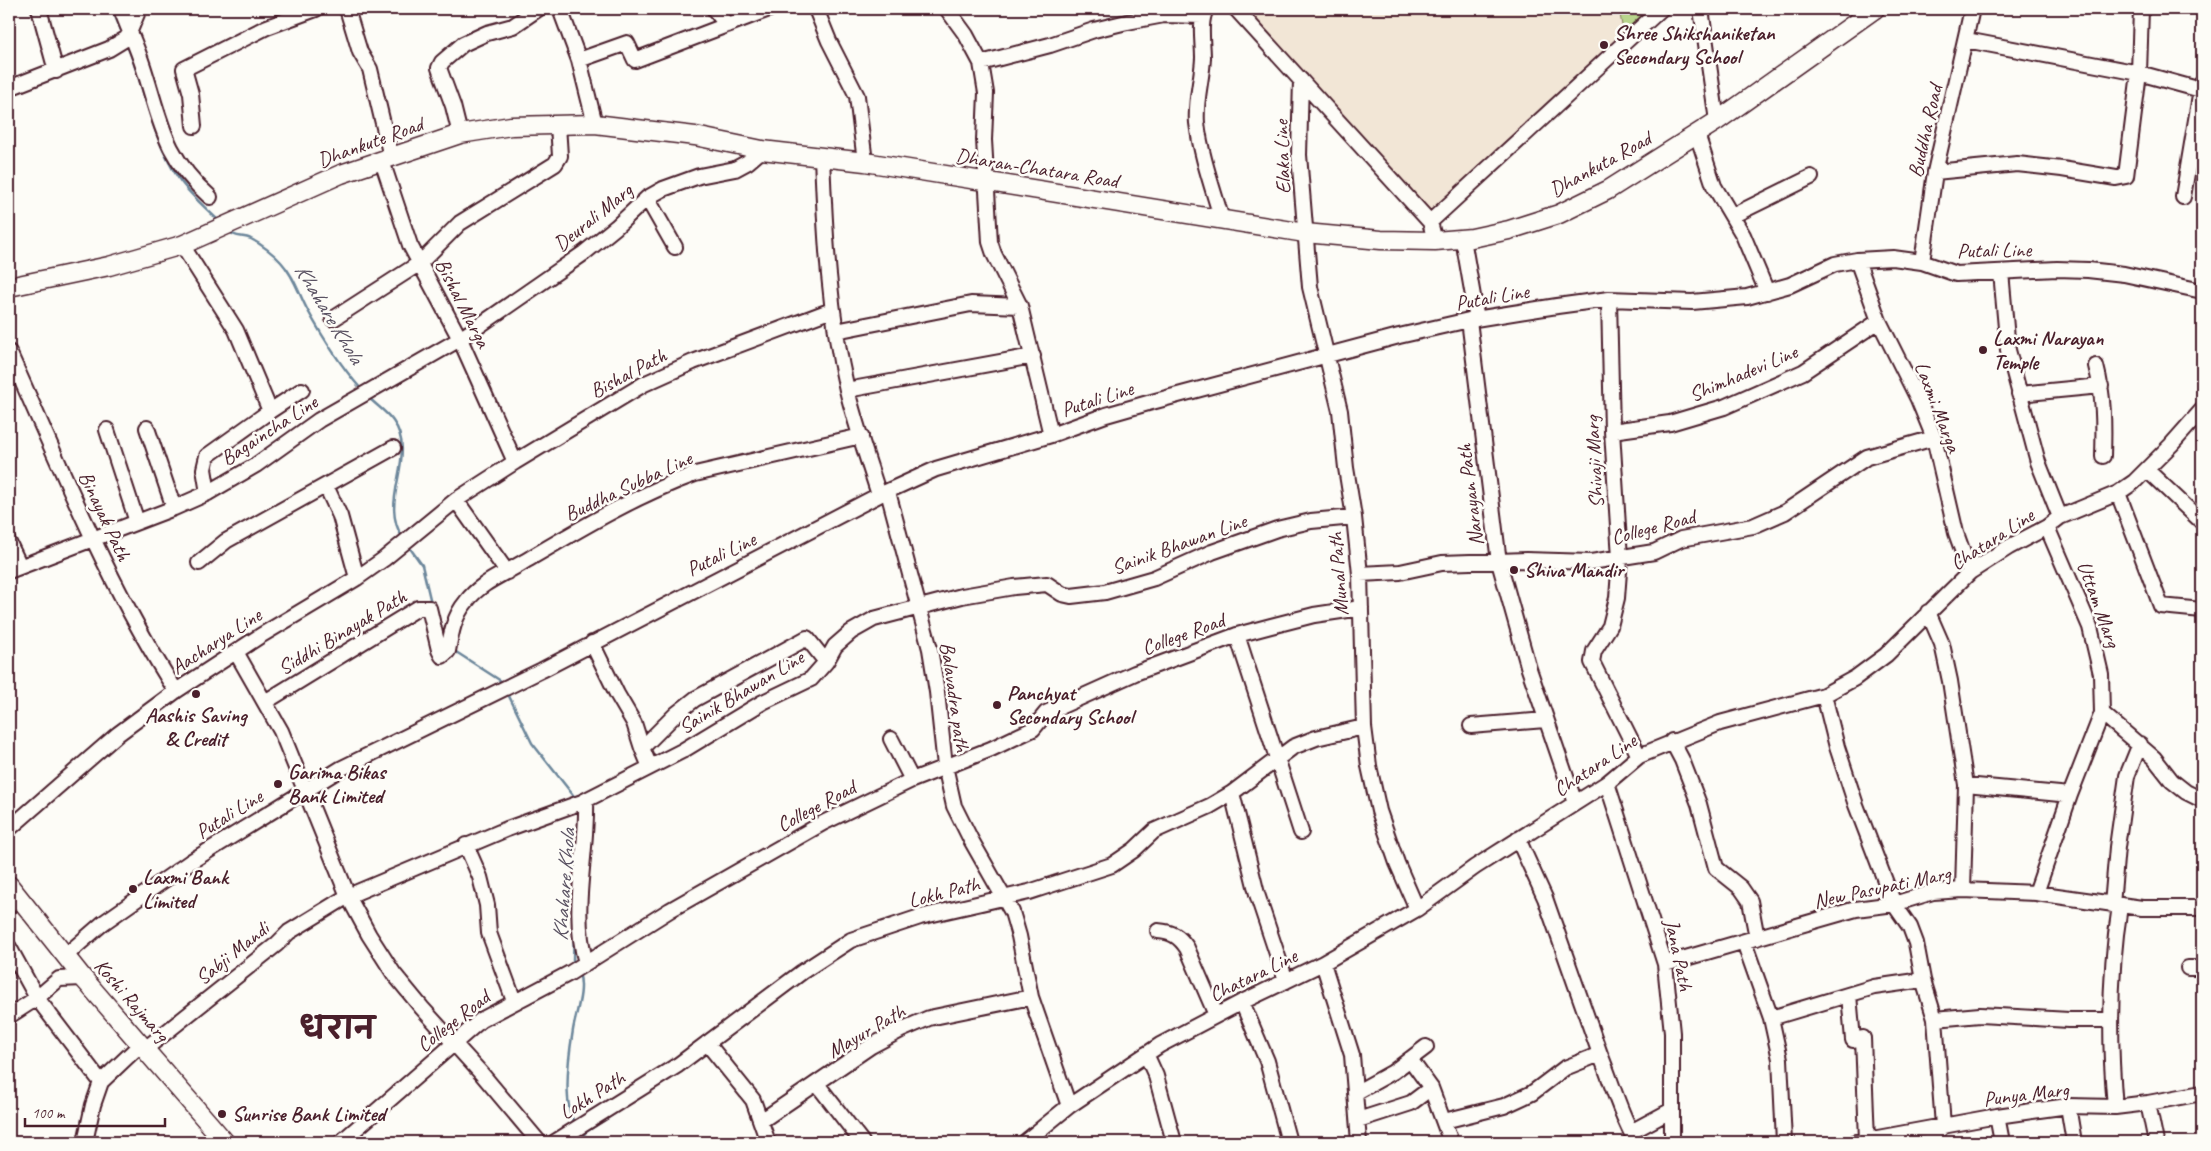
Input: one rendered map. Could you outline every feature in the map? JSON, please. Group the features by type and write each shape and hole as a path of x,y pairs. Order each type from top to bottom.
{"main road":[{"name":"Dhankuta Road","path":"1306,233 1381,240 1435,241 1463,239 1509,230 1559,214 1608,190 1697,134 1875,9"},
{"name":"Dhankute Road","path":"9,286 109,266 182,245 233,224 341,174 460,134 511,126 595,124 695,136 762,150"},
{"name":"Dharan-Chatara Road","path":"762,150 865,162 985,183 1306,233"},
{"name":"Koshi Rajmarg","path":"12,896 224,1142"}],"street":[{"path":"39,9 56,71"},
{"path":"121,9 126,38 143,65 169,148 196,184 210,196"},
{"path":"9,88 109,49 126,38 138,9"},
{"path":"194,126 191,94 184,69 267,27 316,9"},
{"name":"Bishal Marga","path":"347,9 354,36 370,70 386,159 410,244 460,339 515,462"},
{"path":"460,134 453,106 439,68 442,62 463,44 487,32 513,26 538,9"},
{"path":"560,9 579,60 595,124"},
{"path":"714,9 728,25"},
{"path":"579,60 627,43 635,60 769,9"},
{"path":"816,9 829,41 857,96 865,162"},
{"path":"947,9 966,35 981,63 986,93 985,183 990,242 1020,306 1051,435"},
{"path":"1236,9 1430,222 1435,241"},
{"path":"1430,222 1661,9"},
{"path":"1701,9 1717,121"},
{"name":"Buddha Road","path":"1922,262 1935,172 1972,9"},
{"path":"1935,172 2016,164 2116,178 2126,176 2138,73 2141,9"},
{"path":"981,63 1127,22 1164,15 1204,12 1203,59 1197,104 1197,122 1200,141 1222,220"},
{"path":"1966,40 2201,86 2183,198"},
{"name":"Elaka Line","path":"1301,80 1299,155 1306,233"},
{"path":"333,319 420,263 460,223 555,164 560,156 558,125"},
{"path":"1697,134 1714,186 1743,235 1767,292"},
{"name":"Deurali Marg","path":"460,339 584,253 616,227 646,198 663,189 699,176 735,169 748,162 762,150"},
{"name":"Balavadra path","path":"822,156 826,253 832,310 847,390 861,436 884,494 930,649 936,684 945,766 954,806 971,840 1006,898 1019,936 1031,997 1069,1106"},
{"path":"1732,216 1810,177"},
{"path":"646,198 675,246"},
{"name":"Munal Path","path":"1306,233 1310,287 1340,411 1346,468 1354,517 1360,574 1364,727 1369,766 1379,811 1397,864 1418,909"},
{"name":"Narayan Path","path":"1463,239 1499,562 1529,669 1575,803"},
{"path":"182,245 236,330 270,411"},
{"name":"Putali Line","path":"63,954 103,923 190,862 304,790 367,755 505,689 936,469 1051,435 1106,414 1399,336 1473,320 1609,299 1692,302 1747,297 1790,285 1835,264 1857,260 1892,258 1922,262 1956,274 2057,269 2088,270 2124,274 2202,291"},
{"name":"Laxmi Marga","path":"1857,260 1879,321 1918,399 1934,438 1956,533 1970,572"},
{"path":"2001,272 2008,350 2038,462 2060,516"},
{"name":"Shivaji Marg","path":"1609,299 1612,431 1620,558 1617,598 1610,626 1594,651 1592,662 1639,756"},
{"path":"836,331 970,304 1020,306"},
{"name":"Bishal Path","path":"456,500 644,384 694,362 832,310"},
{"name":"Shimhadevi Line","path":"1612,431 1670,423 1724,407 1804,372 1879,321"},
{"name":"Bagaincha Line","path":"15,568 174,508 208,492 256,464 319,420 357,400 460,339"},
{"name":"Binayak Path","path":"9,352 92,539 154,656 176,691"},
{"path":"847,390 1033,356"},
{"path":"2096,366 2101,386 2104,420 2103,456"},
{"path":"2019,394 2101,386"},
{"path":"208,492 204,470 207,456 302,390"},
{"name":"Chatara Line","path":"1025,1142 1069,1106 1146,1054 1216,1015 1323,963 1418,909 1475,867 1607,783 1639,756 1720,723 1824,694 1855,678 1886,655 1970,572 2009,547 2047,527 2060,516 2118,493 2147,470 2202,410"},
{"path":"147,428 174,508"},
{"path":"107,430 138,522"},
{"name":"Buddha Subba Line","path":"507,572 598,518 679,480 695,474 861,436"},
{"name":"College Road","path":"1360,574 1400,572 1442,563 1591,562 1654,552 1681,538 1753,526 1785,512 1867,457 1934,438"},
{"path":"199,562 226,541 393,448"},
{"path":"2147,470 2202,522"},
{"path":"326,486 340,516 357,578"},
{"path":"2118,493 2162,606 2202,610"},
{"path":"456,500 507,572"},
{"name":"Aacharya Line","path":"9,829 118,734 176,691 357,578 456,500"},
{"name":"Sainik Bhawan Line","path":"348,896 466,845 580,802 650,767 711,734 763,702 812,679 826,662 835,646 852,632 874,619 962,596 1014,587 1046,584 1062,594 1071,596 1105,592 1154,578 1212,552 1277,529 1311,521 1354,517"},
{"name":"Uttam Marg","path":"2047,527 2090,627 2101,674 2102,713"},
{"path":"9,544 15,568"},
{"name":"Siddhi Binayak Path","path":"265,702 418,608 429,608 442,656 449,645 455,619 464,603 485,583 507,572"},
{"name":"College Road","path":"340,1142 452,1043 481,1020 570,973 670,910 823,823 912,780 991,749 1033,729 1046,713 1103,686 1237,635 1314,614 1361,608"},
{"path":"1928,612 1942,644 1952,690 1966,785 1963,890"},
{"path":"1237,635 1301,832"},
{"path":"642,748 676,714 695,699 803,640 808,638 811,640 826,662"},
{"path":"592,643 617,694 634,723 650,767"},
{"path":"236,652 281,731 348,896 369,935 394,974 452,1043 481,1072 539,1142"},
{"path":"1824,694 1837,747 1856,805 1894,904 1910,928 1916,943 1923,980 1935,1019 1943,1126 1929,1142"},
{"path":"2036,893 2070,795 2102,713 2140,744 2172,781 2186,792 2202,800"},
{"path":"1472,726 1546,720"},
{"name":"Lokh Path","path":"555,1142 678,1065 802,972 851,940 920,917 1006,898 1084,876 1112,865 1134,850 1154,831 1210,806 1232,793 1293,747 1316,738 1364,727"},
{"path":"890,739 912,780"},
{"path":"1672,741 1682,760 1699,804 1716,868 1741,888 1750,900 1751,940 1780,1059 1784,1142"},
{"path":"2114,1107 2109,1020 2116,905 2117,846 2127,776 2140,744"},
{"name":"Jana Path","path":"1607,783 1665,964 1672,1033 1672,1142"},
{"path":"1966,785 2070,795"},
{"path":"1232,793 1257,894 1286,981"},
{"path":"580,802 586,841 579,902 580,944 585,964"},
{"path":"1518,839 1544,898 1600,1054 1611,1078 1621,1112 1631,1132 1672,1110"},
{"path":"466,845 480,876 487,905 488,933 514,1001"},
{"name":"New Pasupati Marg","path":"1665,964 1856,908 1894,904 1933,892 1963,890 2036,893 2142,908 2202,908"},
{"name":"Sabji Mandi","path":"101,1082 143,1046 277,944 289,932 348,896"},
{"path":"1158,931 1172,932 1188,948 1216,1015"},
{"path":"9,947 36,998 101,1082 92,1104 85,1142"},
{"path":"59,979 63,954"},
{"path":"1323,963 1352,1054 1357,1092 1359,1142"},
{"path":"9,1016 36,998 59,979 83,978"},
{"path":"1771,1018 1874,987 1923,980"},
{"path":"1849,995 1852,1040 1862,1038 1861,1141"},
{"name":"Mayur Path","path":"761,1121 871,1046 901,1030 929,1018 1031,997"},
{"path":"1242,1002 1268,1061 1289,1142"},
{"path":"1935,1019 1980,1015 2069,1020 2109,1020"},
{"path":"707,1043 753,1100 768,1142"},
{"path":"1357,1092 1393,1072 1426,1047"},
{"path":"1146,1054 1156,1076 1174,1142"},
{"path":"1444,1121 1504,1106 1532,1093 1565,1068 1600,1054"},
{"path":"1410,1059 1431,1088 1451,1142"},
{"path":"817,1084 862,1142"},
{"path":"1358,1120 1411,1103 1431,1088"},
{"name":"Punya Marg","path":"1861,1141 1997,1116 2068,1106 2114,1107 2148,1104 2202,1093"},
{"path":"2148,1104 2156,1142"},
{"path":"2068,1106 2074,1142"},
{"path":"1997,1116 2002,1142"}],"shaded area":[{"path":"1236,9 1619,9 1625,42 1430,222"}],"green space":[{"path":"1619,9 1661,9 1625,42"}],"waterway":[{"name":"Khahare Khola","path":"112,9 123,35"},
{"name":"Khahare Khola","path":"126,43 155,130 169,163 188,190 219,221"},
{"name":"Khahare Khola","path":"230,232 255,241 286,267 326,341 361,389"},
{"name":"Khahare Khola","path":"368,397 391,418 400,435 402,449 401,464 394,509 396,524 403,538"},
{"name":"Khahare Khola","path":"407,544 422,565 431,603"},
{"name":"Khahare Khola","path":"453,650 501,681 503,685"},
{"name":"Khahare Khola","path":"507,692 532,743 577,800"},
{"name":"Khahare Khola","path":"574,929 573,960 575,966"},
{"name":"Khahare Khola","path":"575,1124 569,1104 568,1065 571,1040 581,994 579,973"},
{"path":"686,1067 696,1060"},
{"path":"583,1134 676,1074"},
{"name":"Khahare Khola","path":"580,1131 591,1142"}],"place":[{"name":"Shree Shikshaniketan Secondary School","path":"1604,45"},
{"name":"Laxmi Narayan Temple","path":"1983,350"},
{"name":"Shiva Mandir","path":"1514,570"},
{"name":"Aashis Saving & Credit","path":"196,694"},
{"name":"Panchyat Secondary School","path":"997,705"},
{"name":"Garima Bikas Bank Limited","path":"278,784"},
{"name":"Laxmi Bank Limited","path":"133,889"},
{"name":"Sunrise Bank Limited","path":"222,1114"}],"district":[{"name":"धरान","path":"337,1028"}]}
